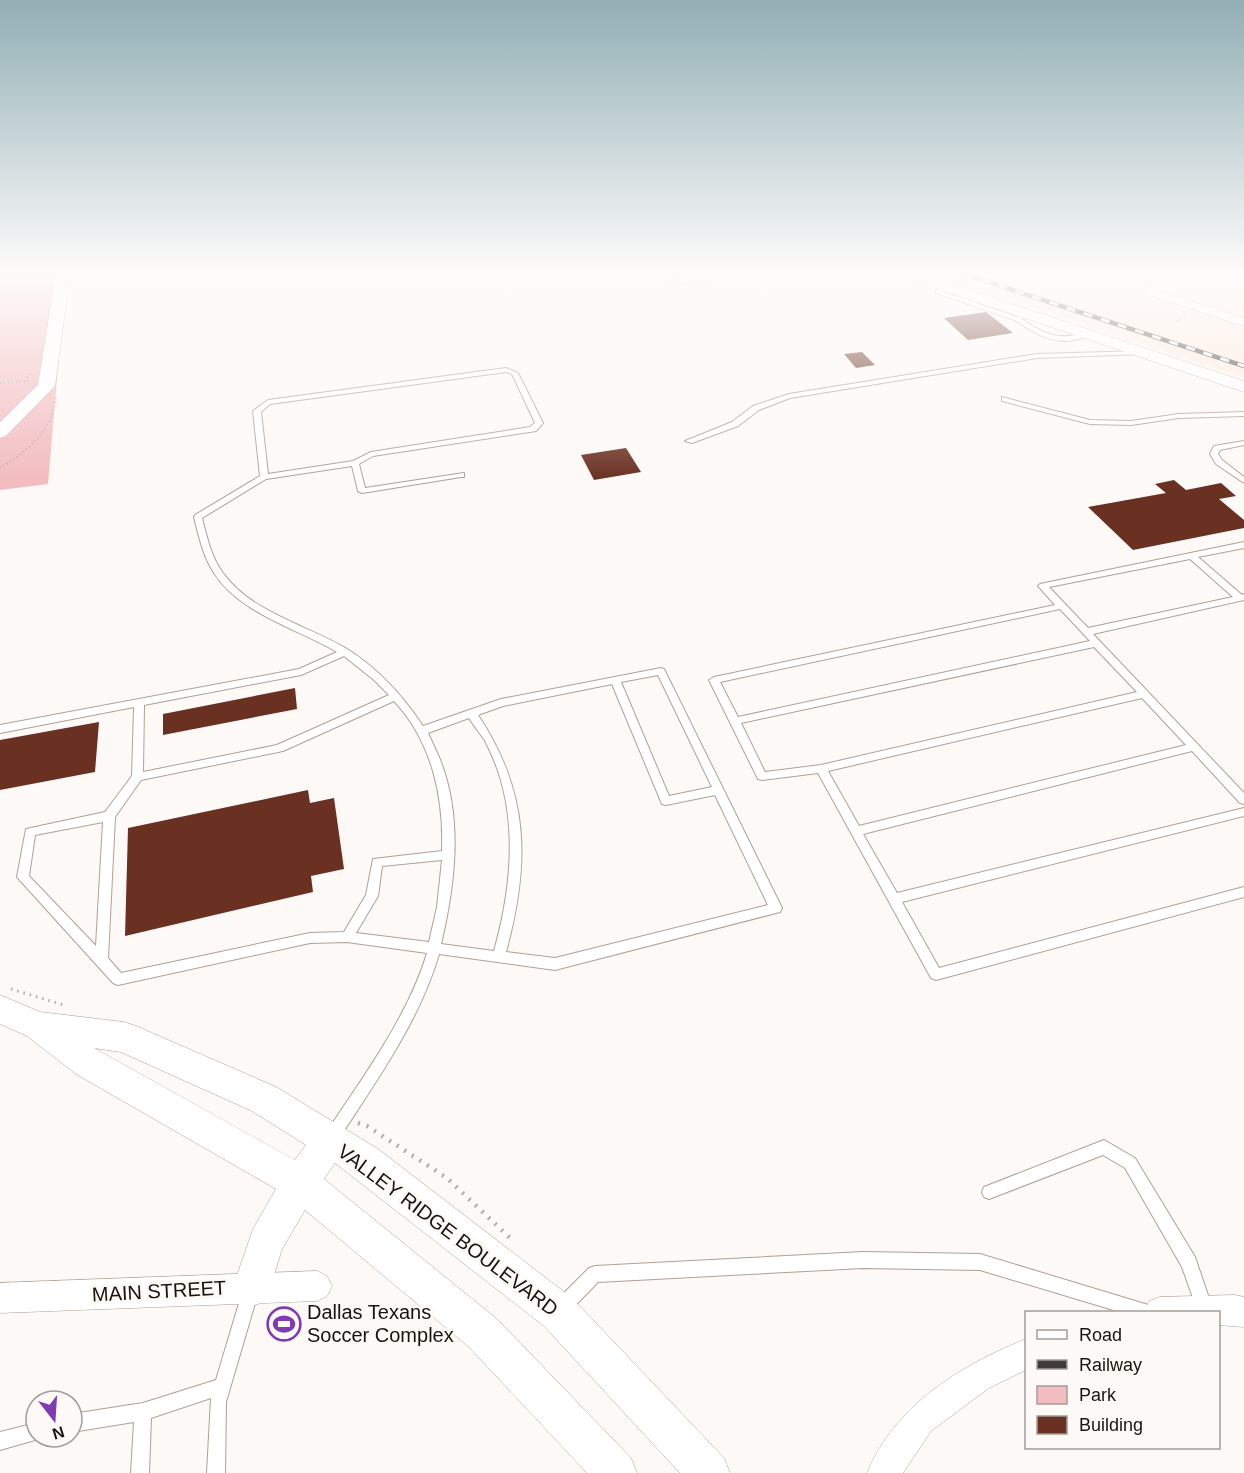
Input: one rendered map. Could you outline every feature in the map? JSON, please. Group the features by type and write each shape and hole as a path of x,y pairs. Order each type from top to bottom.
{"street":[{"path":"0,432 46,386 53,343"},
{"path":"1112,343 1244,387"},
{"name":"VALLEY RIDGE BOULEVARD","path":"0,1009 38,1026 88,1064 300,1183 483,1333 616,1473"},
{"name":"VALLEY RIDGE BOULEVARD","path":"38,1026 124,1037 264,1099 365,1162 558,1312 709,1473"},
{"path":"252,1287 266,1242 300,1183 330,1140"},
{"name":"MAIN STREET","path":"0,1298 317,1286"},
{"path":"1220,1311 1244,1312"},
{"path":"883,1473 920,1420 978,1377 1025,1354"}],"lane":[{"path":"689,441 735,424 756,408 789,396 1037,356 1142,353"},
{"path":"264,477 257,411 268,402 506,370 515,373 539,423 533,429 519,432 371,453 355,463 264,477 198,517 203,546 213,566 229,585 255,608 345,652 382,680 397,696 410,711 421,732 445,790 450,827 449,855 443,906 424,978 397,1036 330,1140"},
{"path":"1005,399 1090,422 1131,423 1179,416 1244,414"},
{"path":"1244,444 1218,448 1214,454 1219,462 1244,481"},
{"path":"355,463 362,491 461,475"},
{"path":"1244,546 1043,586 1244,800"},
{"path":"1192,556 1242,597"},
{"path":"1086,632 1242,597"},
{"path":"1062,606 714,680 762,776 821,769 1145,694"},
{"path":"735,721 1097,644"},
{"path":"0,729 302,672 345,652"},
{"path":"109,816 30,832 23,877 118,979 310,938 347,937 555,964 776,908 661,670 501,703 421,732"},
{"path":"615,680 666,801 717,790"},
{"path":"136,777 279,748 397,696"},
{"path":"102,960 109,816 136,777 139,702"},
{"path":"472,714 486,732 501,764 512,803 516,843 514,886 506,933 499,956"},
{"path":"857,831 1194,747"},
{"path":"821,769 936,974 1244,892"},
{"path":"895,899 1244,812"},
{"path":"347,937 372,896 377,862 449,855"},
{"path":"989,1192 1104,1147 1130,1163 1188,1263 1205,1311"},
{"path":"558,1312 569,1297 595,1274 863,1260 980,1262 1142,1311"},
{"path":"216,1473 218,1402 252,1287"},
{"path":"84,1421 143,1412 223,1386"},
{"path":"140,1473 143,1412"},
{"path":"0,1441 24,1435"}],"path":[{"path":"0,383 25,381"}],"shaded area":[{"path":"1139,343 1244,343 1244,378"}],"green space":[{"path":"0,343 60,343 48,484 0,490"}],"building":[{"path":"862,352 875,365 856,368 844,354"},
{"path":"626,448 641,472 594,480 581,455"},
{"path":"1174,480 1186,490 1221,483 1236,496 1219,499 1244,520 1244,528 1133,550 1088,507 1166,493 1155,484"},
{"path":"295,688 297,709 163,735 163,714"},
{"path":"99,722 95,772 0,790 0,740"},
{"path":"308,790 310,803 334,798 344,869 311,876 313,892 125,936 128,828"}],"railway":[{"path":"1173,343 1244,366"}],"place":[{"name":"Dallas Texans Soccer Complex","path":"284,1324"}]}
